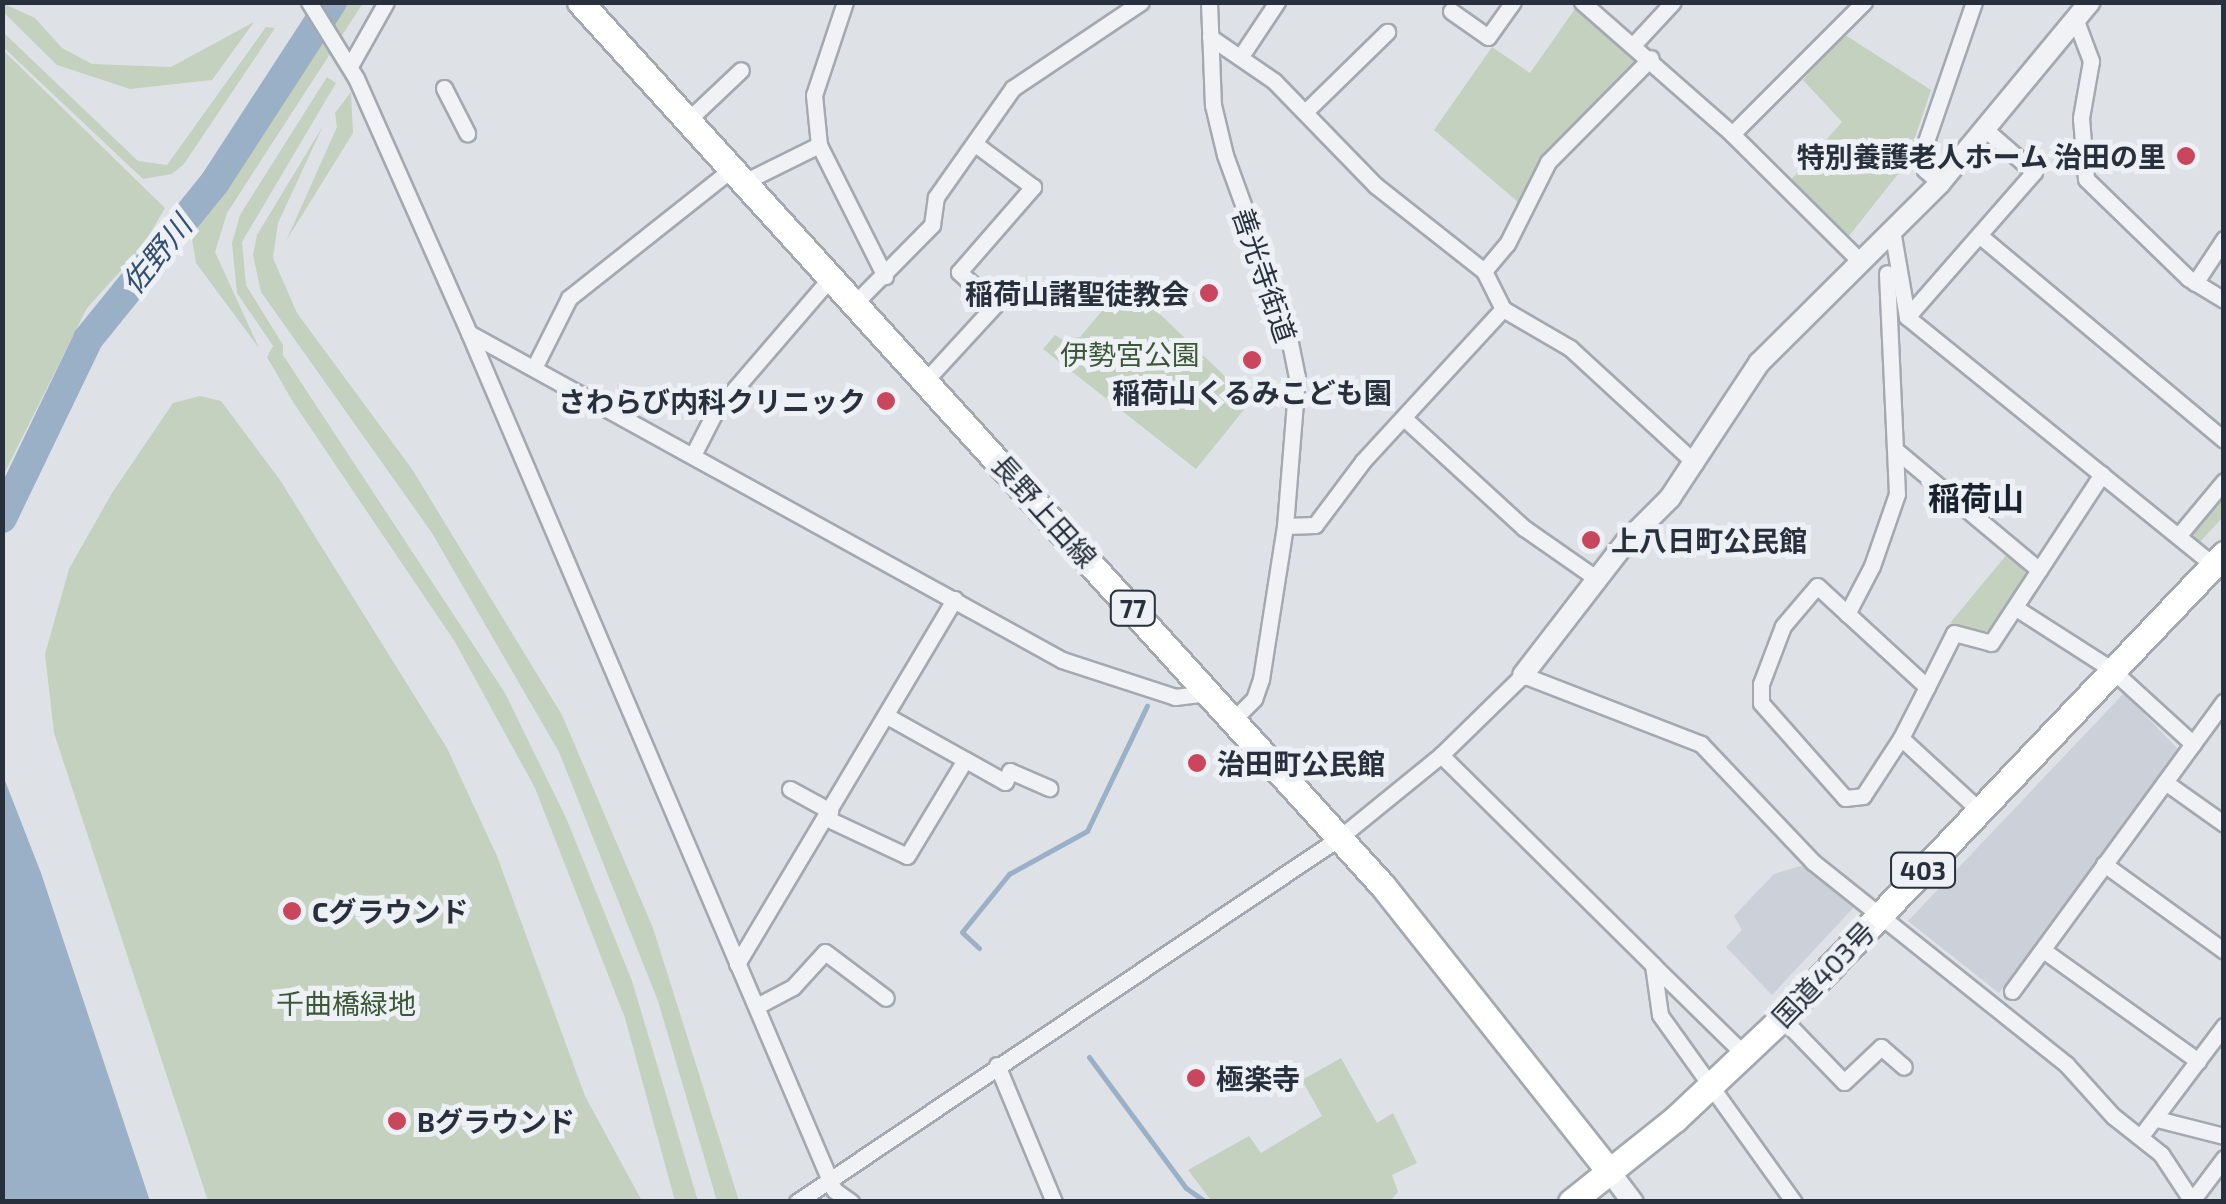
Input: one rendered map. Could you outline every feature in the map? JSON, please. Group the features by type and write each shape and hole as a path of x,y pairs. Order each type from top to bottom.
{"main road":[{"name":"長野上田線","path":"580,2 1339,838 1610,1172"},
{"name":"国道403号","path":"1571,1202 1710,1088 1782,1018 2218,560"}],"street":[{"path":"309,2 349,64 830,1179 851,1202"},
{"path":"349,64 386,2"},
{"path":"845,2 814,95 819,146 886,276"},
{"path":"855,303 886,276 932,225 936,197 1027,75 1141,2"},
{"name":"善光寺街道","path":"1209,2 1225,155 1286,324 1297,377 1285,526 1259,686 1234,720"},
{"path":"1242,56 1278,2"},
{"path":"1451,11 1488,37 1513,2"},
{"path":"1582,2 1732,134 1859,260"},
{"path":"1634,44 1673,2"},
{"path":"1732,134 1864,2"},
{"path":"1940,182 1925,170 1922,153 1974,2"},
{"path":"797,1202 1339,838 1441,756 1523,675 1694,463 1758,363 1940,182 2090,2"},
{"path":"2076,21 2091,61 2081,118 2086,178 2196,283 2224,300"},
{"path":"1305,112 1387,32"},
{"path":"1210,38 1242,56 1305,112 1375,185 1484,271 1503,309 1570,348 1694,463"},
{"path":"1484,271 1507,244 1548,162 1650,58"},
{"path":"688,121 741,70"},
{"path":"444,88 467,133"},
{"path":"1907,317 2034,172 1986,130"},
{"path":"926,380 995,305 959,272 1032,187 975,144"},
{"path":"534,368 569,298 738,176 819,146"},
{"path":"1888,234 1907,317 2178,536 2218,560"},
{"path":"1847,614 1872,566 1897,494 1888,234"},
{"path":"1979,235 2224,440"},
{"path":"2196,283 2224,238"},
{"path":"692,455 715,412 831,277"},
{"path":"1285,526 1315,525 1404,418 1503,309"},
{"path":"468,333 1062,660 1175,697 1210,693"},
{"path":"1404,418 1524,528 1597,579"},
{"path":"1898,452 2038,570"},
{"path":"1927,686 1817,586 1782,626 1761,684 1761,703 1845,798 1863,796 1900,738 1927,686 1954,633 1991,643 2102,474"},
{"path":"2178,536 2224,481"},
{"path":"737,964 955,599"},
{"path":"2016,608 2111,669 2193,744"},
{"path":"1523,675 1700,744 1813,862 2066,1064 2113,1116 2141,1136 2191,1201 2224,1158"},
{"path":"2012,991 2224,701"},
{"path":"886,716 1006,782 1010,771 1049,788"},
{"path":"1900,738 1979,810"},
{"path":"1441,756 1744,1054"},
{"path":"790,788 828,814 907,856 965,760"},
{"path":"2165,782 2224,824"},
{"path":"2104,864 2224,952"},
{"path":"2043,950 2198,1061"},
{"path":"757,1006 793,986 825,952 886,998"},
{"path":"1653,965 1660,1015 1794,1202"},
{"path":"1782,1018 1844,1082 1881,1048 1904,1067"},
{"path":"2141,1136 2158,1119 2224,1026"},
{"path":"996,1065 1054,1202"},
{"path":"2158,1119 2224,1136"},
{"path":"1610,1172 1634,1202"}],"shaded area":[{"path":"2124,693 2178,749 1999,993 1908,921"},
{"path":"1807,864 1856,905 1772,995 1726,947 1742,930 1734,916 1774,874"}],"green space":[{"path":"2,3 35,18 62,48 92,64 171,67 254,22 212,80 130,89 57,65 3,12"},
{"path":"326,3 363,3 227,213 215,252 259,348 196,263 185,198"},
{"path":"1577,6 1637,62 1544,155 1519,203 1434,130 1492,47 1530,73"},
{"path":"266,27 275,28 184,164 172,174 143,179 3,47 3,32 138,161 167,165"},
{"path":"1842,33 1931,90 1906,164 1849,236 1789,182 1842,122 1803,80"},
{"path":"3,50 165,208 142,247 87,308 3,476"},
{"path":"327,77 336,83 242,242 246,285 283,345 283,355 505,693 567,820 632,981 698,1201 675,1201 625,1018 535,788 455,642 293,402 267,357 273,346 237,293 232,243 240,215"},
{"path":"351,92 353,133 286,241 337,127 335,113"},
{"path":"323,126 278,223 273,258 297,313 412,469 562,715 653,928 739,1201 717,1201 658,1001 559,752 432,533 261,292 253,255 257,235"},
{"name":"伊勢宮公園","path":"1142,297 1251,401 1196,469 1043,349 1055,335 1064,341 1080,337 1107,305"},
{"name":"千曲橋緑地","path":"200,396 221,401 280,480 447,748 497,856 585,1096 642,1201 208,1201 54,733 45,654 69,569 112,493 173,403"},
{"path":"2223,492 2223,517 2199,543 2190,531"},
{"path":"2008,553 2027,574 1989,630 1979,634 1950,623"},
{"path":"1341,1058 1377,1123 1393,1113 1417,1163 1392,1175 1398,1192 1390,1201 1210,1199 1188,1170 1249,1136 1261,1153 1322,1116 1302,1080"}],"water":[{"path":"2,773 41,873 150,1201 3,1201"}],"waterway":[{"name":"佐野川","path":"2,518 88,339 215,182 332,2"},
{"path":"979,948 962,932 1009,874 1087,831 1147,706"},
{"path":"1089,1057 1186,1188 1206,1202"}],"place":[{"name":"特別養護老人ホーム 治田の里","path":"2186,156"},
{"name":"稲荷山諸聖徒教会","path":"1209,293"},
{"name":"稲荷山くるみこども園","path":"1252,360"},
{"name":"さわらび内科クリニック","path":"886,401"},
{"name":"上八日町公民館","path":"1591,540"},
{"name":"治田町公民館","path":"1197,763"},
{"name":"Cグラウンド","path":"292,911"},
{"name":"極楽寺","path":"1196,1078"},
{"name":"Bグラウンド","path":"397,1121"}],"district":[{"name":"稲荷山","path":"1976,497"}]}
